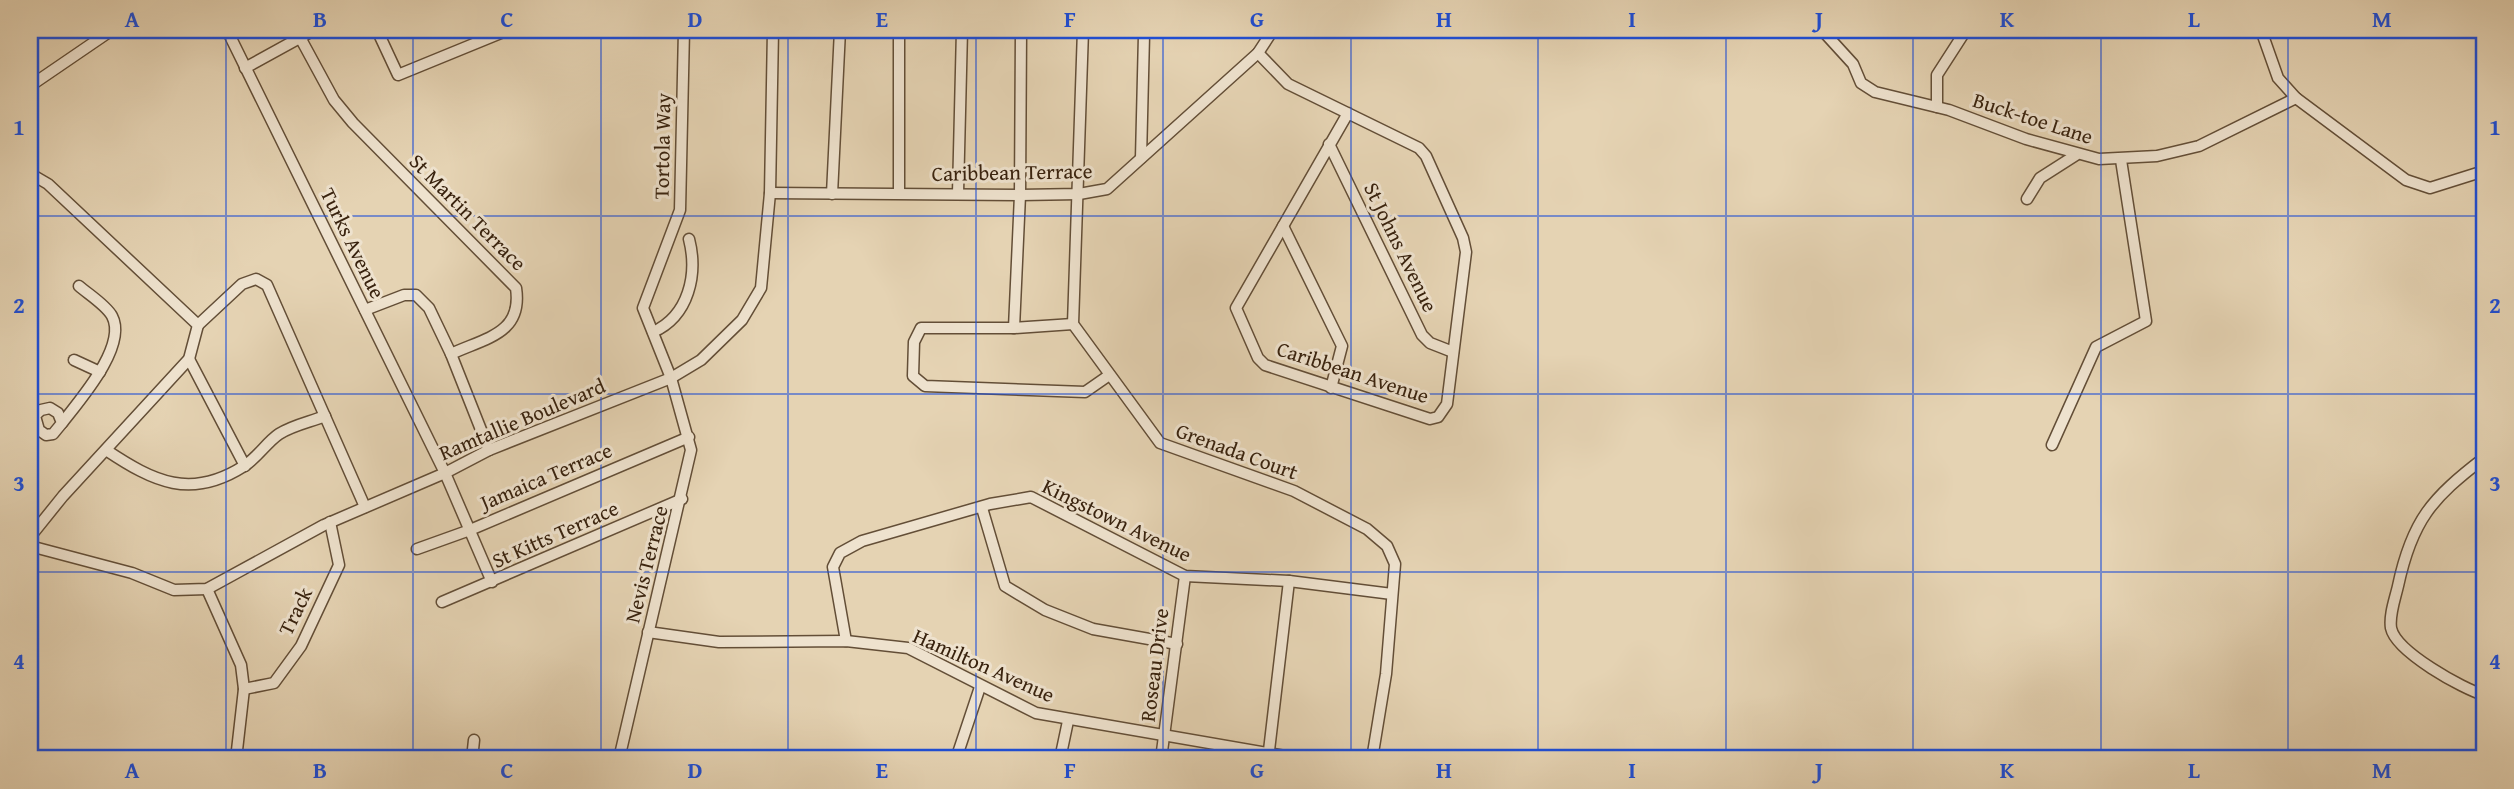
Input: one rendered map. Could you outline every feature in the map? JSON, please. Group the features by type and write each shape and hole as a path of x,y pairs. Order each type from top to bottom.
{"street":[{"path":"30,86 111,30"},
{"name":"Turks Avenue","path":"227,30 445,474 492,582"},
{"path":"245,68 298,33 314,30"},
{"path":"377,30 398,75 508,30"},
{"name":"Tortola Way","path":"671,378 643,308 680,210 684,30"},
{"name":"Ramtallie Boulevard","path":"30,546 132,573 174,590 207,589 330,522 445,474 489,450 671,378 701,360 742,320 761,288 770,193 773,30"},
{"path":"832,194 840,30"},
{"path":"899,30 899,193"},
{"path":"958,193 962,30"},
{"path":"1014,328 1020,195 1021,30"},
{"path":"1083,30 1073,324 1014,328 921,328 914,342 913,376 925,386 1085,392 1108,376"},
{"path":"1137,30 1144,35 1142,158"},
{"name":"Caribbean Terrace","path":"770,193 1020,195 1079,194 1107,189 1258,53 1273,30"},
{"name":"Buck-toe Lane","path":"1822,30 1853,64 1866,88 1884,95 1937,107 2076,155 2121,160 2157,156 2199,146 2296,98"},
{"path":"1937,107 1937,75 1966,30"},
{"path":"2261,30 2278,78 2296,98 2406,180 2430,188 2484,171"},
{"name":"St Martin Terrace","path":"298,33 334,100 353,123 516,288 519,306 503,331 451,354"},
{"name":"Caribbean Avenue","path":"1258,53 1289,84 1348,113 1419,148 1432,166 1466,252 1447,404 1438,417 1421,418 1265,365 1237,308 1240,297 1348,113"},
{"name":"St Johns Avenue","path":"1329,144 1422,335 1430,343 1452,352"},
{"path":"2027,199 2040,178 2076,155"},
{"path":"2052,445 2096,347 2146,321 2121,160"},
{"path":"30,179 36,177 48,184 198,325"},
{"path":"1283,226 1342,346 1331,388"},
{"path":"653,332 682,307 694,271 689,239"},
{"path":"30,537 189,359 198,325 242,284 256,279 267,285 365,508"},
{"path":"62,423 58,412 50,408 41,410 32,418 39,430 46,435 53,434 62,423 100,372 112,339 112,316 79,286"},
{"path":"365,310 404,295 416,295 429,308 451,354 489,450"},
{"name":"Grenada Court","path":"1073,324 1108,376 1160,443 1294,491 1367,529 1387,545 1395,564 1386,674 1372,759"},
{"path":"189,359 245,466"},
{"path":"74,360 100,372"},
{"name":"Nevis Terrace","path":"619,759 662,566 682,499 691,450 671,378"},
{"path":"106,450 173,485 205,484 245,466 277,435 325,416"},
{"name":"Jamaica Terrace","path":"417,549 470,530 689,437"},
{"path":"2484,458 2445,489 2422,516 2401,571 2391,615 2391,629 2397,641 2463,689 2484,695"},
{"name":"Kingstown Avenue","path":"846,641 833,567 840,553 862,541 1031,497 1185,576 1289,581 1392,594"},
{"name":"St Kitts Terrace","path":"442,602 682,499"},
{"path":"982,508 1005,586 1045,610 1093,629 1177,643"},
{"name":"Track","path":"244,689 275,683 301,646 339,565 330,522"},
{"name":"Roseau Drive","path":"1161,759 1185,576"},
{"path":"1268,757 1289,581"},
{"path":"207,589 241,665 244,689 236,759"},
{"name":"Hamilton Avenue","path":"648,632 719,642 846,641 908,648 1036,713 1268,757 1302,759"},
{"path":"956,759 981,687"},
{"path":"1060,759 1068,721"},
{"path":"472,759 474,740"}]}
